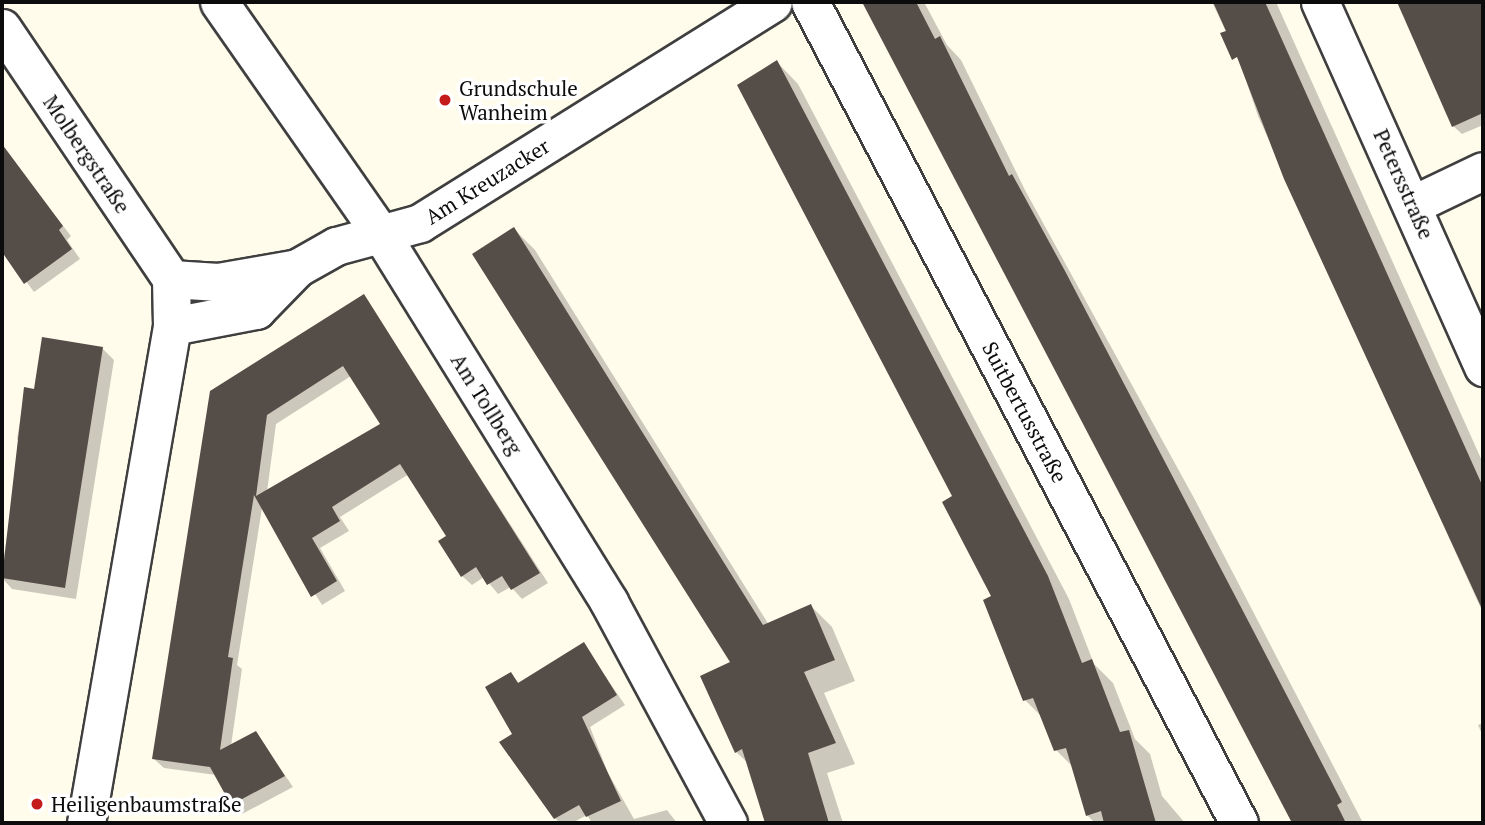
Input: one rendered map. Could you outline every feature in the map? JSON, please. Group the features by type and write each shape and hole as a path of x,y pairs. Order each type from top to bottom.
{"street":[{"name":"Am Tollberg","path":"219,2 381,234 609,602 728,823"},
{"name":"Am Kreuzacker","path":"172,326 256,310 297,268 336,246 420,223 774,2"},
{"name":"Suitbertusstraße","path":"810,2 1239,823"},
{"name":"Petersstraße","path":"1321,2 1414,204 1483,367"},
{"name":"Molbergstraße","path":"2,28 171,279"},
{"path":"1414,204 1483,171"},
{"name":"Am Kreuzacker","path":"171,279 218,282 297,268"},
{"path":"86,823 172,326 171,279"}],"building":[{"path":"862,2 916,2 935,39 940,36 1009,176 1012,174 1065,271 1342,802 1337,805 1346,823 1292,823"},
{"path":"1213,2 1265,2 1483,487 1483,611 1284,179 1237,57 1232,60 1220,33 1226,31"},
{"path":"1397,2 1483,2 1483,113 1452,127"},
{"path":"777,60 1048,576 1082,663 1092,659 1120,732 1129,730 1156,823 1104,823 1101,811 1086,816 1066,748 1054,751 1033,698 1023,701 983,600 991,596 942,502 952,496 737,85"},
{"path":"2,144 63,226 59,230 72,249 24,284 2,252"},
{"path":"514,227 763,625 811,604 835,660 804,672 836,743 808,753 829,823 765,823 742,749 735,753 700,676 730,662 472,254"},
{"path":"364,294 540,573 511,590 502,576 487,585 476,567 461,577 438,541 446,536 400,464 332,507 340,521 312,538 337,581 311,597 254,495 228,657 233,658 220,750 256,731 285,776 231,805 210,767 152,759 210,391","holes":["343,366 380,424 256,496 267,415"]},
{"path":"42,337 103,347 65,588 2,578 24,387 34,389"},
{"path":"584,642 617,695 582,717 621,801 586,817 579,805 554,819 499,742 512,734 485,687 511,672 518,683"}],"place":[{"name":"Grundschule Wanheim","path":"445,100"},
{"name":"Heiligenbaumstraße","path":"37,804"}]}
